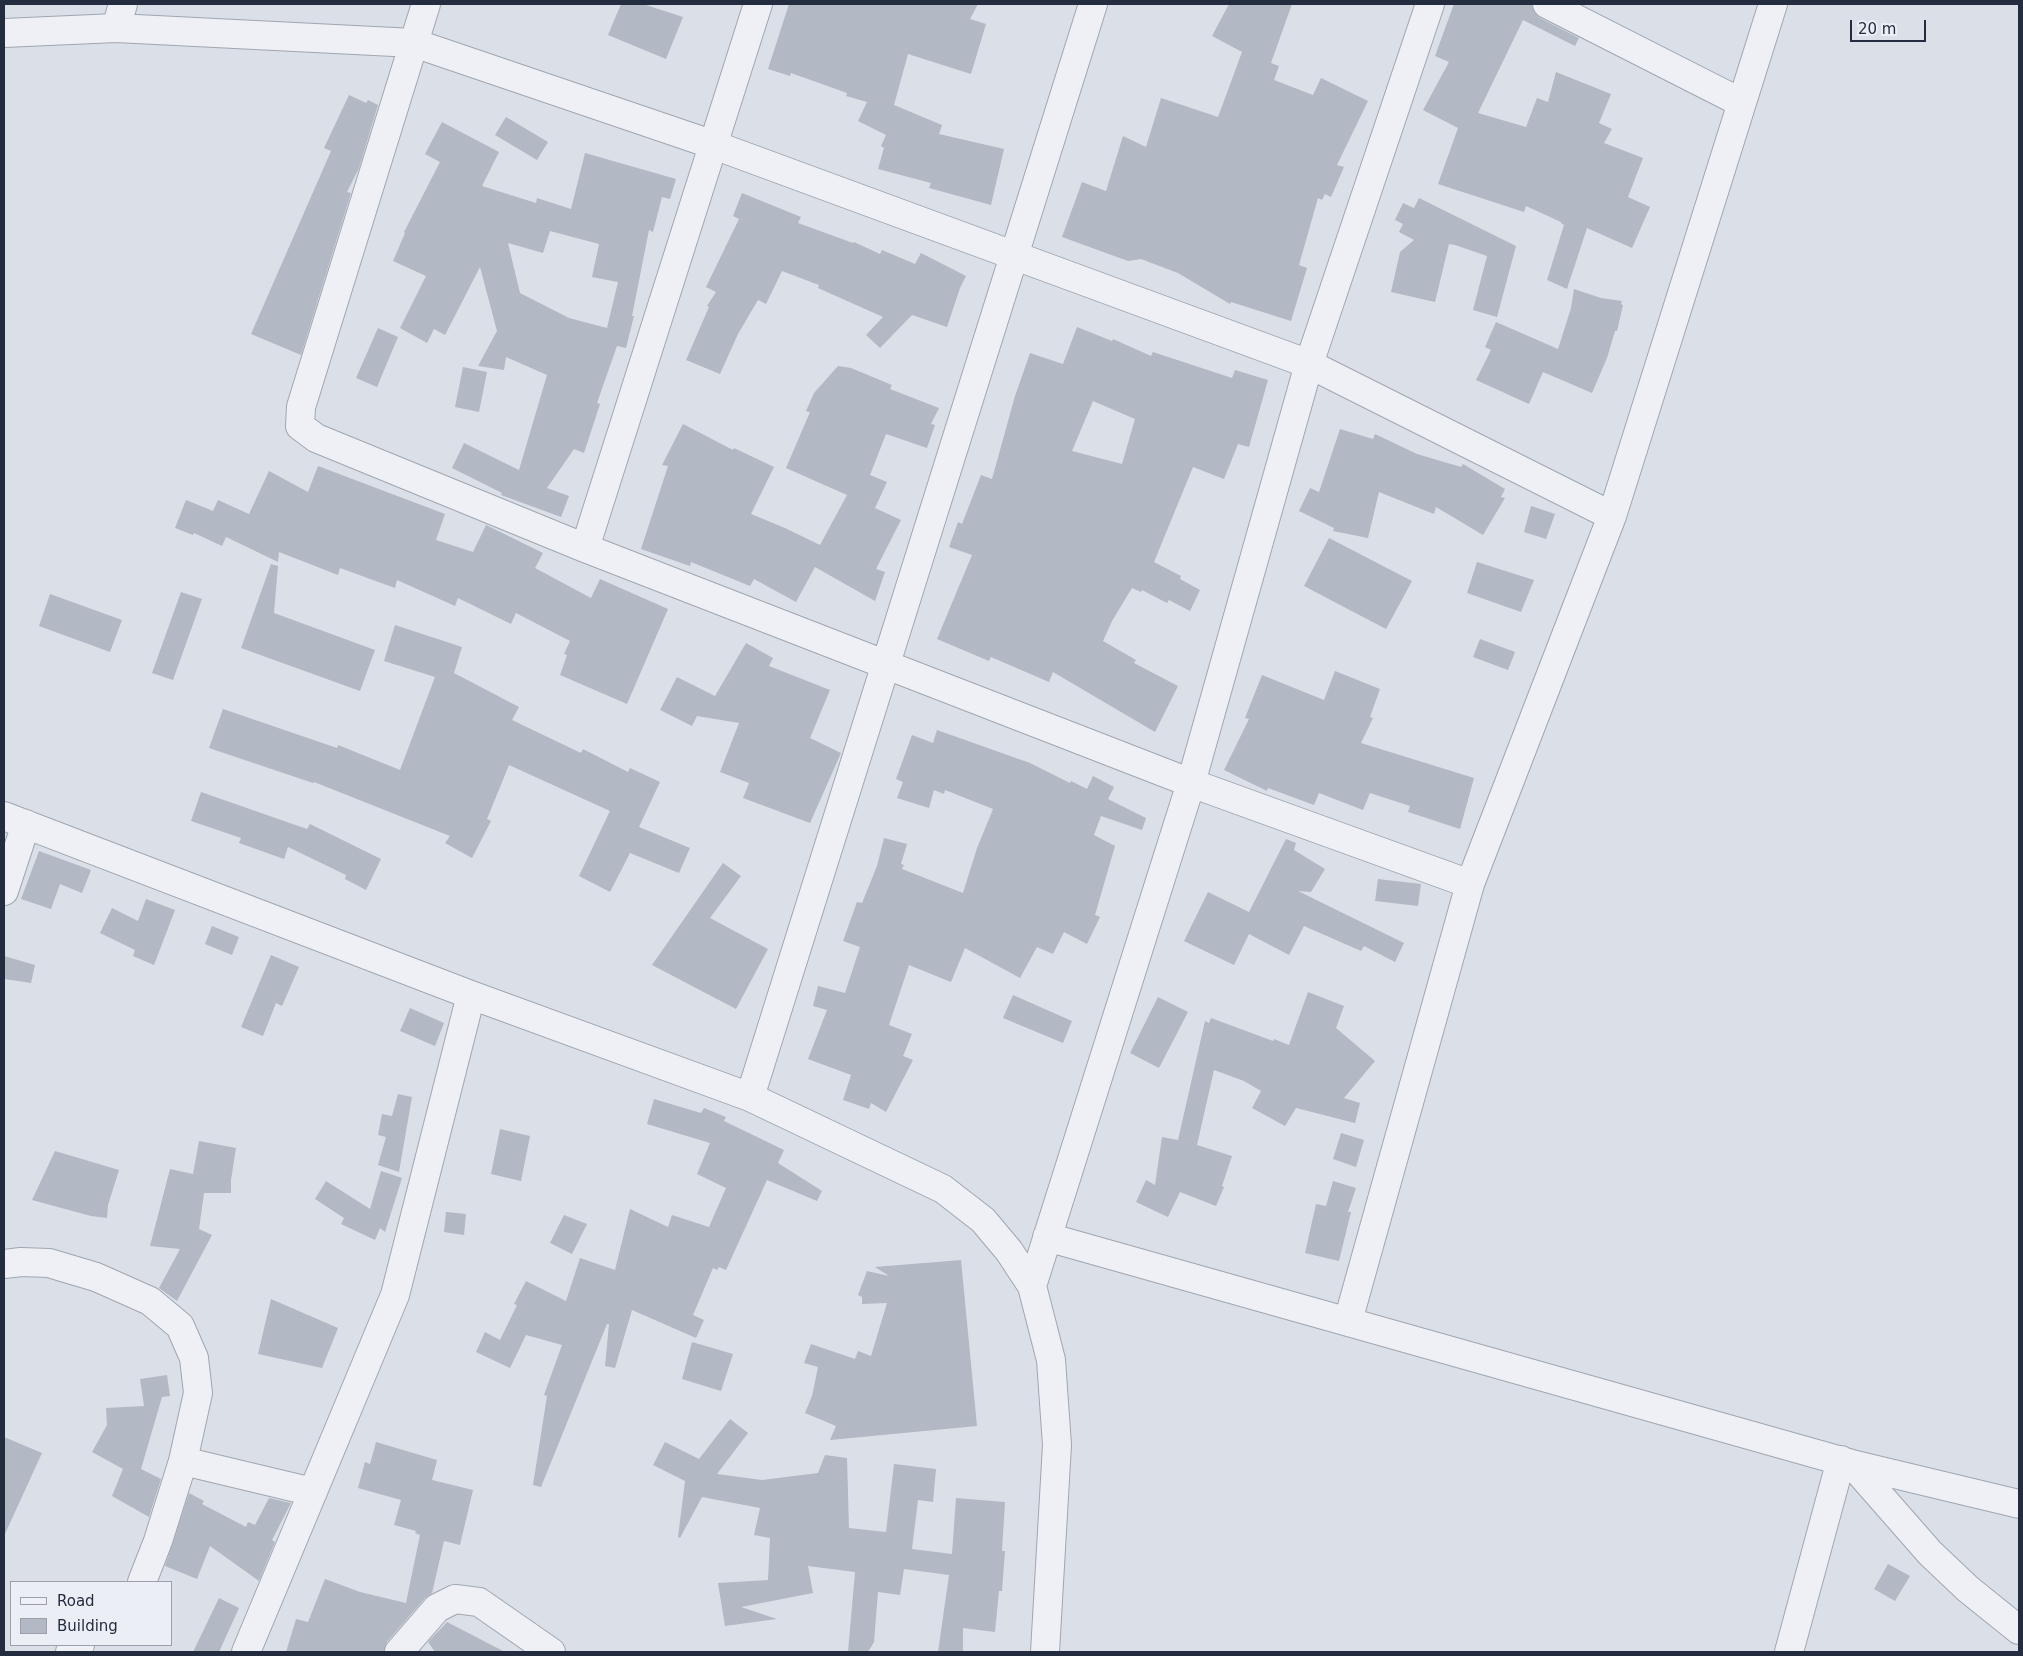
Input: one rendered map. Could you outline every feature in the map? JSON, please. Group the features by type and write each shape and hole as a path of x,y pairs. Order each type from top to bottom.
{"street":[{"path":"426,4 301,406 300,426 316,438 585,548 1191,783 1470,884"},
{"path":"585,548 758,4"},
{"path":"750,1097 1093,4"},
{"path":"1032,1286 1191,783 1308,364 1430,4"},
{"path":"1547,4 1742,103"},
{"path":"1348,1321 1470,884 1612,516 1774,4"},
{"path":"4,33 119,16 414,43 714,145 1308,364 1612,516"},
{"path":"4,891 15,820 471,995 750,1097 943,1189 982,1220 1009,1251 1032,1286 1051,1360 1057,1444 1045,1652"},
{"path":"246,1652 395,1295 471,995"},
{"path":"1047,1237 1847,1462 2019,1504"},
{"path":"4,1264 21,1262 49,1263 96,1277 150,1301 180,1326 194,1358 198,1393 183,1461 158,1541 142,1581"},
{"path":"183,1461 313,1492"},
{"path":"1847,1462 1930,1553 1968,1589 2019,1630"},
{"path":"1789,1652 1847,1462"},
{"path":"398,1652 437,1608 455,1599 479,1602 551,1652"}],"building":[{"path":"621,4 643,4 683,17 666,59 608,35"},
{"path":"789,4 978,4 970,19 986,24 971,74 908,54 894,105 942,125 939,134 1004,149 991,205 929,188 931,183 878,169 884,148 881,146 886,135 858,121 867,102 846,96 847,93 791,73 790,76 768,69"},
{"path":"1229,4 1292,4 1271,63 1279,66 1274,80 1313,95 1321,78 1368,101 1337,165 1344,167 1331,197 1325,194 1322,200 1318,198 1299,265 1307,268 1291,321 1231,302 1230,304 1178,273 1141,259 1128,261 1062,237 1082,182 1106,191 1123,136 1146,147 1161,98 1218,117 1242,52 1212,36"},
{"path":"1454,4 1532,4 1534,12 1540,18 1579,38 1575,46 1523,20 1478,113 1526,127 1537,98 1548,102 1556,72 1611,94 1599,123 1612,129 1604,143 1643,158 1628,197 1650,207 1632,248 1587,228 1567,289 1547,280 1564,225 1561,222 1526,206 1524,212 1438,184 1458,128 1423,110 1449,62 1435,56"},
{"path":"349,95 366,103 368,100 378,105 359,168 347,192 351,193 301,355 251,334 331,151 324,148"},
{"path":"506,117 548,142 537,160 495,135"},
{"path":"442,122 499,152 482,186 536,203 537,198 571,209 585,153 676,179 670,199 662,197 653,232 649,230 632,316 634,316 626,348 617,346 597,403 600,404 584,453 574,449 547,488 569,496 561,517 501,495 502,493 452,468 464,443 519,470 547,375 506,357 504,370 478,366 497,331 480,267 445,335 434,329 427,343 400,328 426,276 393,261 404,232 440,162 425,154","holes":["550,231 599,244 592,277 618,282 607,328 569,318 520,293 508,243 543,253"]},
{"path":"742,193 801,217 798,223 854,242 880,254 882,250 915,264 921,253 966,276 947,327 912,315 880,348 866,335 883,317 818,288 819,285 782,271 766,304 758,300 738,334 720,374 686,360 709,307 707,306 716,292 706,287 739,219 733,216"},
{"path":"1419,198 1516,246 1497,317 1473,310 1487,256 1455,245 1449,244 1435,302 1391,292 1400,252 1414,240 1399,232 1403,224 1395,220 1403,203 1414,208"},
{"path":"1574,289 1601,298 1622,301 1621,304 1623,305 1617,331 1615,331 1607,358 1592,393 1543,372 1529,404 1476,380 1491,350 1485,347 1496,322 1558,349 1571,308"},
{"path":"1077,327 1112,341 1113,339 1151,356 1153,352 1232,378 1235,370 1268,380 1249,447 1238,444 1224,479 1193,467 1154,562 1181,576 1180,579 1200,590 1190,611 1169,600 1167,603 1142,590 1141,592 1132,588 1112,621 1103,641 1136,660 1134,663 1178,686 1155,732 1053,672 1049,682 991,657 989,661 937,639 972,555 949,547 958,522 962,524 981,475 992,479 1015,396 1030,353 1063,364","holes":["1093,401 1135,419 1122,464 1072,451"]},
{"path":"378,328 398,337 377,387 356,378"},
{"path":"838,366 851,368 892,385 890,389 939,408 931,424 935,425 927,448 886,434 870,475 887,482 875,508 901,520 876,569 885,572 875,601 815,567 796,602 754,579 750,586 691,562 690,566 641,549 668,466 662,465 683,424 733,450 734,448 774,467 751,514 820,545 847,495 786,468 810,412 806,411 814,393"},
{"path":"463,367 487,372 479,412 455,407"},
{"path":"1340,429 1373,439 1375,434 1417,454 1461,467 1463,464 1505,489 1501,497 1505,498 1483,535 1436,507 1434,514 1379,492 1368,538 1333,531 1334,528 1299,511 1310,488 1319,492"},
{"path":"318,466 445,514 436,540 473,552 486,525 543,553 535,568 591,598 600,579 668,609 627,704 560,675 567,655 564,654 570,641 516,613 511,624 458,598 455,606 397,580 395,588 340,568 338,575 279,552 278,562 226,537 222,546 194,533 193,535 175,528 186,500 213,511 218,500 249,514 269,471 308,492"},
{"path":"1531,506 1555,514 1546,539 1524,532"},
{"path":"1329,538 1412,581 1386,629 1304,586"},
{"path":"1477,562 1534,580 1521,612 1467,593"},
{"path":"271,564 278,566 274,613 375,650 360,691 241,648"},
{"path":"181,592 202,599 173,680 152,673"},
{"path":"50,594 122,620 110,652 39,626"},
{"path":"395,625 462,647 454,673 519,707 512,720 581,753 583,749 628,772 630,768 660,782 639,827 690,848 679,873 630,853 610,892 579,876 610,811 509,765 487,819 491,821 472,858 445,843 450,836 314,782 209,748 223,709 337,748 338,745 400,770 435,677 384,661"},
{"path":"1480,639 1515,652 1508,670 1473,657"},
{"path":"746,643 773,658 769,666 830,690 810,738 841,753 810,823 743,798 749,783 720,772 739,723 697,716 692,726 660,710 677,677 715,696"},
{"path":"1335,671 1380,689 1370,717 1373,718 1361,743 1474,778 1460,829 1408,812 1410,806 1370,793 1363,810 1319,793 1314,805 1268,788 1267,791 1224,770 1249,719 1245,718 1262,675 1324,700"},
{"path":"937,730 1030,763 1070,783 1071,781 1087,789 1093,776 1114,787 1108,799 1146,818 1142,830 1101,816 1094,835 1115,846 1095,915 1100,917 1087,944 1064,932 1053,954 1037,947 1020,978 965,948 951,982 909,965 889,1025 912,1034 903,1056 913,1060 886,1112 871,1103 869,1109 843,1100 851,1075 808,1059 827,1010 813,1006 818,986 845,993 860,947 843,941 857,902 862,903 877,866 884,838 907,844 901,864 904,865 902,869 963,893 977,848 993,809 945,790 944,794 934,790 929,808 897,798 903,782 896,779 912,735 933,743"},
{"path":"201,792 307,829 310,824 381,859 366,890 345,879 346,875 288,847 284,859 239,843 241,838 191,821"},
{"path":"1286,839 1296,843 1294,850 1325,869 1311,892 1298,891 1404,943 1395,962 1364,946 1361,951 1304,926 1289,955 1249,934 1234,965 1184,941 1208,892 1249,912"},
{"path":"39,851 91,870 82,893 60,884 51,909 21,899"},
{"path":"723,863 741,876 710,918 768,949 736,1009 652,965"},
{"path":"1378,879 1421,884 1418,906 1375,901"},
{"path":"146,899 175,910 154,965 133,956 135,950 100,933 112,908 138,921"},
{"path":"212,926 239,937 232,955 205,944"},
{"path":"271,955 299,967 282,1006 276,1003 263,1036 241,1027"},
{"path":"4,956 35,965 31,983 4,979"},
{"path":"1308,992 1344,1006 1336,1028 1375,1061 1344,1098 1360,1103 1355,1123 1296,1108 1285,1126 1252,1108 1261,1091 1244,1081 1214,1070 1197,1145 1232,1156 1222,1186 1224,1187 1216,1206 1180,1192 1168,1217 1136,1202 1146,1180 1155,1185 1162,1137 1178,1140 1205,1021 1209,1023 1211,1018 1289,1045"},
{"path":"1013,995 1072,1021 1063,1043 1003,1018"},
{"path":"1158,997 1188,1012 1159,1068 1130,1053"},
{"path":"410,1008 444,1023 435,1046 400,1031"},
{"path":"398,1094 412,1097 399,1172 378,1165 386,1137 378,1135 382,1114 392,1116"},
{"path":"654,1099 701,1113 704,1108 726,1117 724,1121 784,1150 778,1163 822,1191 817,1201 767,1180 726,1270 719,1267 717,1270 713,1268 693,1315 704,1320 696,1338 632,1310 615,1368 605,1366 609,1324 607,1324 541,1487 533,1485 547,1396 544,1395 562,1345 526,1335 510,1368 476,1352 485,1332 500,1340 517,1305 514,1304 526,1281 566,1301 580,1258 615,1270 630,1209 668,1227 672,1215 709,1227 726,1188 697,1174 710,1143 647,1124"},
{"path":"500,1129 530,1136 521,1181 491,1174"},
{"path":"1341,1133 1364,1140 1356,1167 1333,1159"},
{"path":"199,1141 236,1148 231,1193 204,1193 199,1229 212,1235 177,1301 159,1288 180,1249 150,1246 170,1169 193,1174"},
{"path":"55,1151 119,1170 108,1205 107,1218 91,1216 32,1200"},
{"path":"381,1171 402,1178 385,1232 380,1228 375,1240 341,1224 344,1218 315,1199 326,1181 370,1209"},
{"path":"1333,1181 1356,1188 1348,1212 1351,1212 1339,1261 1305,1253 1316,1204 1326,1206"},
{"path":"446,1212 466,1214 464,1235 444,1232"},
{"path":"564,1215 587,1224 572,1254 550,1243"},
{"path":"961,1260 977,1426 830,1440 836,1426 805,1413 812,1396 818,1367 804,1363 811,1344 855,1359 858,1351 871,1356 887,1303 862,1304 862,1297 858,1295 867,1271 889,1276 875,1267"},
{"path":"271,1299 338,1328 322,1368 258,1354"},
{"path":"692,1342 733,1354 721,1391 682,1379"},
{"path":"167,1375 170,1396 162,1397 141,1469 161,1479 149,1517 112,1496 123,1469 92,1452 107,1425 106,1408 144,1406 140,1379"},
{"path":"730,1419 748,1433 717,1474 762,1480 818,1473 825,1455 847,1458 849,1528 886,1532 894,1464 936,1469 933,1502 918,1500 912,1549 952,1554 956,1498 1005,1502 1002,1551 1005,1551 1002,1591 999,1591 995,1632 963,1628 963,1652 938,1652 949,1575 904,1569 900,1595 878,1592 874,1642 868,1652 848,1652 855,1572 808,1566 813,1593 741,1607 777,1619 725,1626 718,1583 768,1580 770,1538 754,1535 760,1508 702,1497 680,1538 678,1537 685,1481 653,1465 665,1442 699,1459"},
{"path":"4,1437 42,1453 4,1536"},
{"path":"376,1442 437,1460 432,1480 473,1490 460,1545 444,1541 432,1593 425,1598 387,1642 384,1652 286,1652 296,1619 308,1622 325,1579 360,1592 406,1603 420,1535 415,1533 416,1531 394,1525 401,1500 358,1488 365,1462 370,1464"},
{"path":"189,1493 204,1501 202,1504 246,1527 248,1522 255,1525 269,1498 291,1503 272,1540 275,1542 259,1581 210,1546 197,1579 165,1566"},
{"path":"1888,1564 1910,1576 1895,1601 1874,1589"},
{"path":"219,1598 239,1608 219,1652 193,1652"},
{"path":"447,1622 505,1652 435,1652 428,1642"}]}
